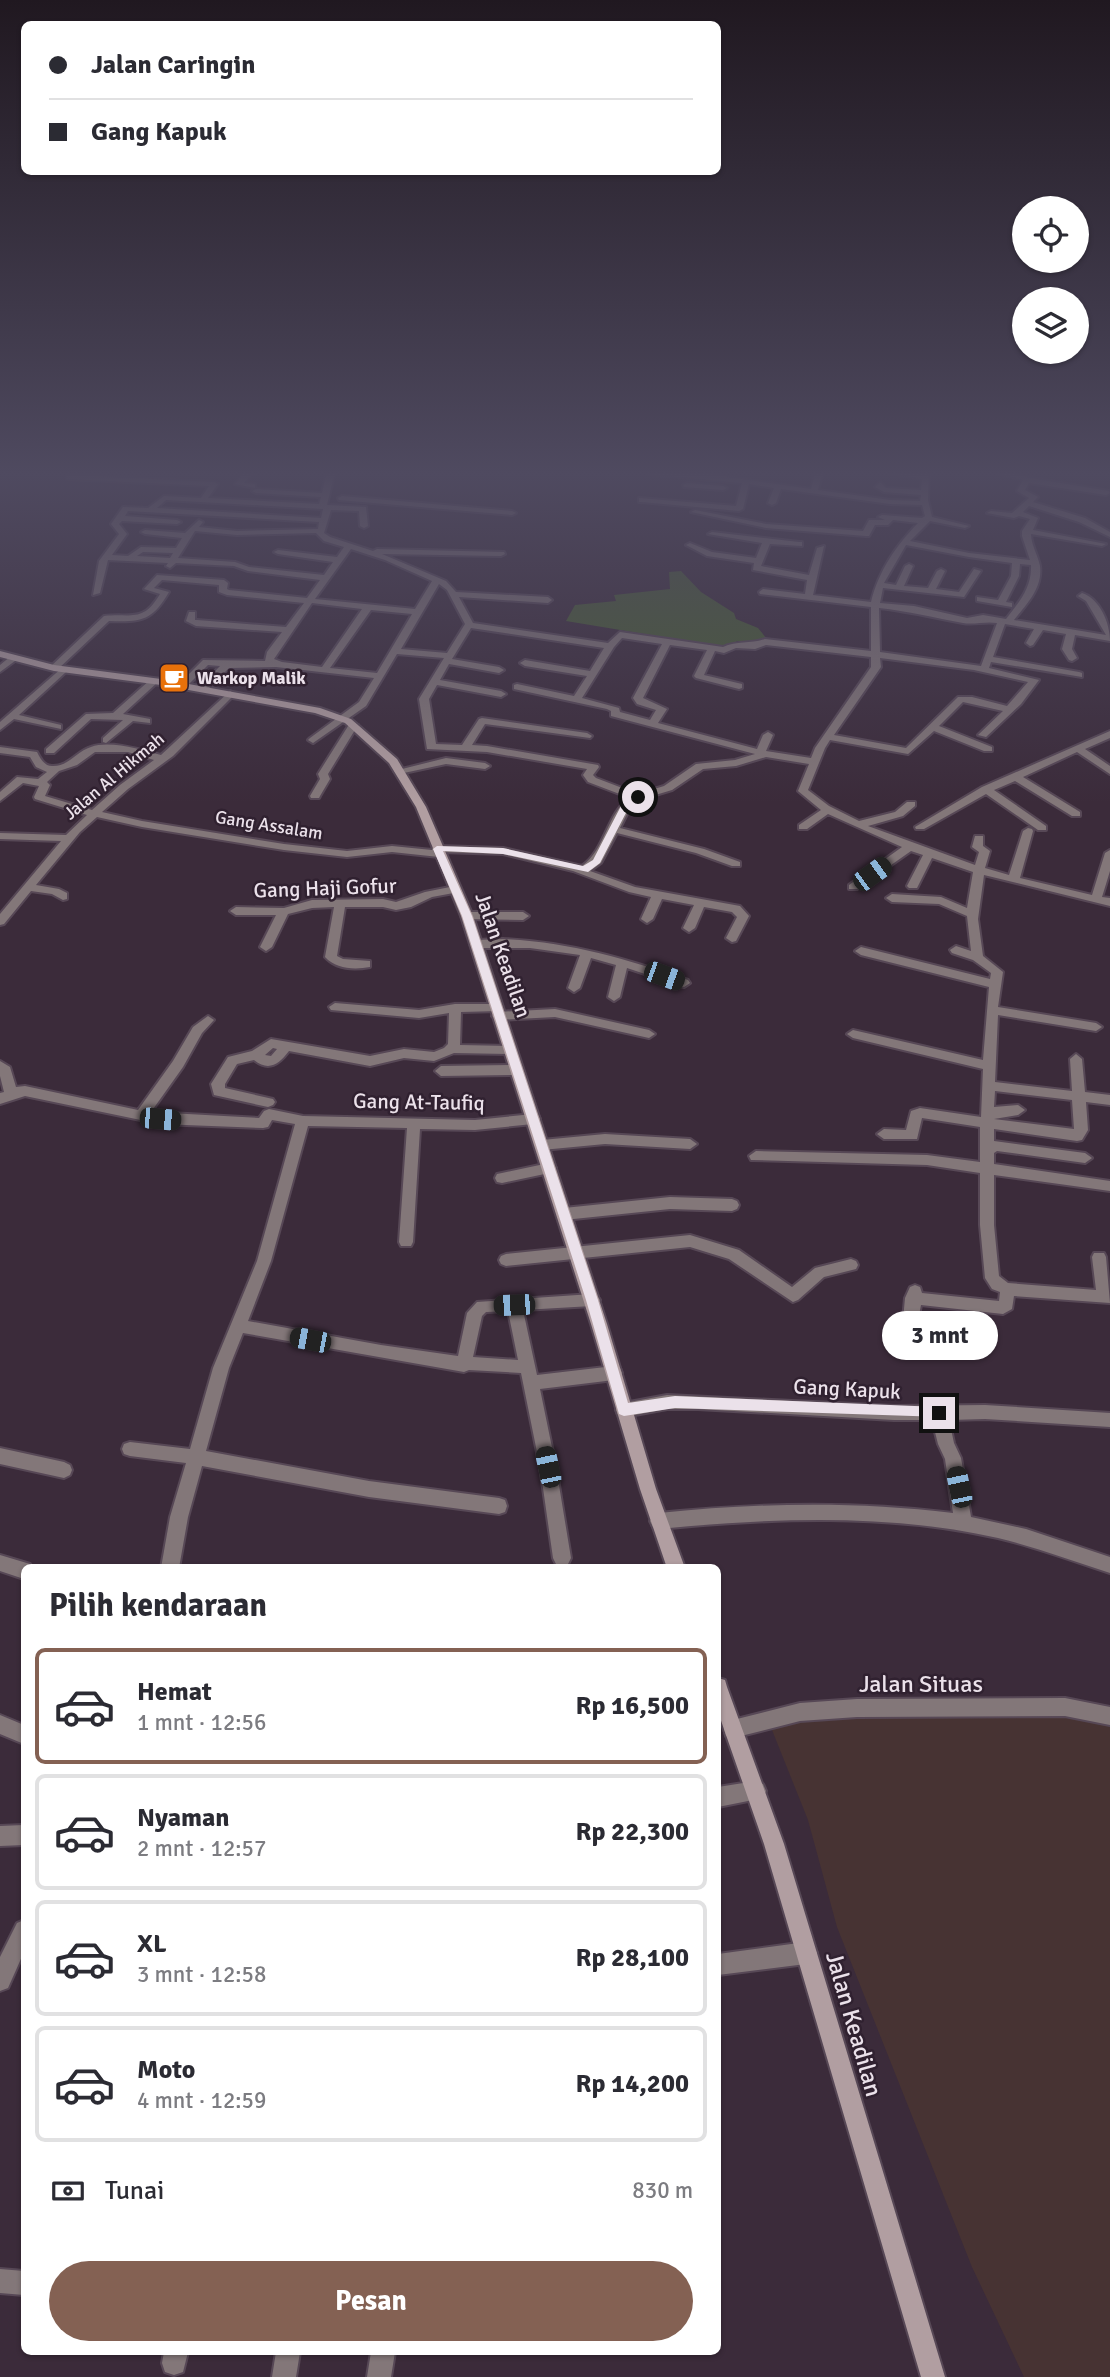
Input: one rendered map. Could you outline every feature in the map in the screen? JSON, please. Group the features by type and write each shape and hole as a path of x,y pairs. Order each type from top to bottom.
{"main road":[{"name":"Jalan Keadilan","path":"0,654 58,669 150,680 308,708 348,721 382,749 400,771 421,807 455,890 481,943 508,1049 533,1119 547,1144 549,1168 675,1564"},
{"name":"Jalan Keadilan","path":"721,1692 742,1726 756,1791 933,2377"}],"street":[{"path":"96,593 99,582"},
{"path":"0,727 107,618 136,620 147,617 165,593 152,590 149,586 152,582"},
{"path":"214,582 224,583 222,590 228,592 419,612"},
{"path":"276,664 270,662 270,656 324,582"},
{"path":"315,796 326,779 323,774 348,721 380,676 436,582"},
{"path":"439,582 450,591 469,624"},
{"path":"767,582 765,588 808,598 914,609 967,621 980,617 1110,636"},
{"path":"808,598 811,582"},
{"path":"880,582 876,606 877,656 874,671 828,737 814,762 814,771 803,789 828,809 858,825 929,855 978,870 1110,902"},
{"path":"899,587 901,582"},
{"path":"931,591 936,582"},
{"path":"878,585 961,595 970,582"},
{"path":"1002,603 1012,582"},
{"path":"986,664 1005,622 1021,607 1035,582"},
{"path":"430,592 450,591 548,600"},
{"path":"1082,596 1089,598 1110,636"},
{"path":"980,599 1021,607"},
{"path":"324,670 368,607"},
{"path":"192,614 190,621 196,623 288,630"},
{"path":"469,624 610,646"},
{"path":"469,624 423,702 431,747 532,755 594,767 588,775 592,780 638,797"},
{"path":"1030,643 1040,627"},
{"path":"1071,632 1067,649 1072,658"},
{"path":"578,699 618,635 726,651 735,645 753,646 768,642 877,656 986,664 1079,675"},
{"path":"652,723 663,709 640,702 638,698 667,642"},
{"path":"712,649 699,676 739,686"},
{"path":"396,650 499,670"},
{"path":"0,669 15,658"},
{"path":"182,686 202,665 213,662 276,664 380,676"},
{"path":"525,663 594,674"},
{"path":"203,689 223,667 231,664"},
{"path":"983,735 1034,681 986,664"},
{"path":"115,716 150,680"},
{"path":"434,681 501,694"},
{"path":"517,687 578,699 615,709 614,714 621,717 763,753 814,762"},
{"name":"Jalan Al Hikmah","path":"0,921 67,838 124,787 162,759 230,694"},
{"path":"828,737 904,751 911,748 963,699 1007,709"},
{"path":"50,751 90,715 147,721"},
{"path":"13,716 58,727"},
{"path":"106,740 131,718"},
{"path":"466,748 482,720 587,737"},
{"path":"313,740 348,721"},
{"path":"933,727 988,749"},
{"path":"763,753 768,735"},
{"path":"920,827 986,789 1109,737"},
{"path":"1079,748 1110,771"},
{"path":"0,798 21,779 40,783 53,769 73,763 93,749 129,749 162,759"},
{"path":"0,750 33,754 40,765 53,769"},
{"path":"578,870 589,868 597,861 624,807 638,797 668,788 704,764 736,763 763,753"},
{"path":"400,771 446,761 485,766"},
{"path":"1015,776 1076,814"},
{"name":"Gang Assalam","path":"40,783 45,785 39,797 94,814 164,828 319,852 355,854 392,849 503,851 578,870 618,886 730,906 741,913 741,922 732,938"},
{"path":"986,789 1042,828"},
{"path":"858,825 899,814 911,804"},
{"path":"803,827 828,809"},
{"path":"613,829 701,851 736,864"},
{"path":"1014,878 1027,831"},
{"path":"0,836 67,838"},
{"path":"977,957 973,914 978,870 985,851 977,847 979,838"},
{"path":"853,887 909,846"},
{"path":"1096,899 1110,853"},
{"path":"913,886 929,855"},
{"path":"30,887 55,891 63,896"},
{"name":"Gang Haji Gofur","path":"236,911 285,912 313,904 402,905 429,894 455,890"},
{"path":"647,919 658,895"},
{"path":"892,898 941,901 973,914"},
{"path":"689,928 701,901"},
{"path":"340,904 331,957 340,962 366,964"},
{"path":"266,947 285,912"},
{"path":"467,916 523,916"},
{"path":"481,943 553,945 623,961 684,983"},
{"path":"957,950 977,957 997,972 992,1010 987,1119 986,1170 991,1273 997,1285 1007,1289 1107,1297 1099,1257"},
{"path":"861,951 996,985"},
{"path":"574,988 587,952"},
{"path":"614,997 623,961"},
{"path":"335,1007 419,1014 455,1008 559,1013 649,1034"},
{"path":"454,1047 455,1008"},
{"path":"992,1010 1096,1027"},
{"path":"0,1066 5,1070 5,1096 33,1092 141,1116 178,1065 197,1030 208,1020"},
{"path":"853,1034 991,1066"},
{"path":"268,1101 217,1090 231,1062 236,1058 256,1055 269,1043 370,1061 382,1060 400,1053 435,1057 454,1047 508,1049"},
{"path":"884,1134 912,1135 916,1114 920,1113 987,1119 1077,1136 1081,1130 1076,1059"},
{"path":"441,1071 516,1070"},
{"path":"989,1086 1110,1100"},
{"path":"987,1119 1018,1110"},
{"name":"Gang At-Taufiq","path":"141,1116 177,1121 263,1123 269,1114 303,1121 491,1124 533,1119"},
{"path":"171,1564 179,1517 221,1368 268,1249 303,1121"},
{"path":"406,1242 414,1122"},
{"path":"547,1144 605,1139 690,1144"},
{"path":"987,1151 995,1146 1085,1158"},
{"path":"756,1156 927,1160 1110,1186"},
{"path":"502,1178 549,1168"},
{"path":"564,1214 670,1203 732,1205"},
{"path":"506,1260 669,1242 705,1244 734,1254 793,1296 820,1272 851,1265"},
{"path":"910,1331 914,1294 1003,1308 1007,1305 1007,1289"},
{"path":"464,1365 477,1310 482,1306 592,1300"},
{"path":"514,1305 548,1467 562,1558"},
{"path":"237,1325 359,1350 528,1375 614,1373"},
{"name":"Gang Kapuk","path":"624,1410 646,1405 698,1402 939,1413 985,1412 1110,1420"},
{"path":"939,1413 946,1444 953,1458 963,1523"},
{"path":"130,1449 195,1457 369,1489 499,1506"},
{"path":"0,1456 64,1470"},
{"path":"659,1521 696,1517 846,1513 963,1523 1030,1538 1110,1565"},
{"path":"0,1563 21,1569"},
{"name":"Jalan Situas","path":"742,1726 775,1717 829,1709 1036,1706 1082,1709 1110,1716"},
{"path":"0,1724 21,1734"},
{"path":"721,1797 756,1791"},
{"path":"0,1836 21,1835"},
{"path":"0,1980 21,1936"},
{"path":"721,1965 806,1953"},
{"path":"0,2281 21,2283"},
{"path":"284,2377 288,2355"},
{"path":"379,2377 383,2355"}],"shaded area":[{"path":"1069,1699 1110,1712 1110,2377 1024,2377 972,2267 837,1927 808,1820 764,1710"}],"green space":[{"path":"670,582 691,582 701,592 734,613 736,619 758,628 767,639 756,644 737,641 729,648 566,621 575,605 616,601 614,595 670,589"}],"place":[{"name":"Warkop Malik","path":"174,678"}],"route":[{"path":"638,797 624,807 597,861 584,870 503,851 437,849 467,916 592,1300 624,1410 675,1402 939,1413"}]}
